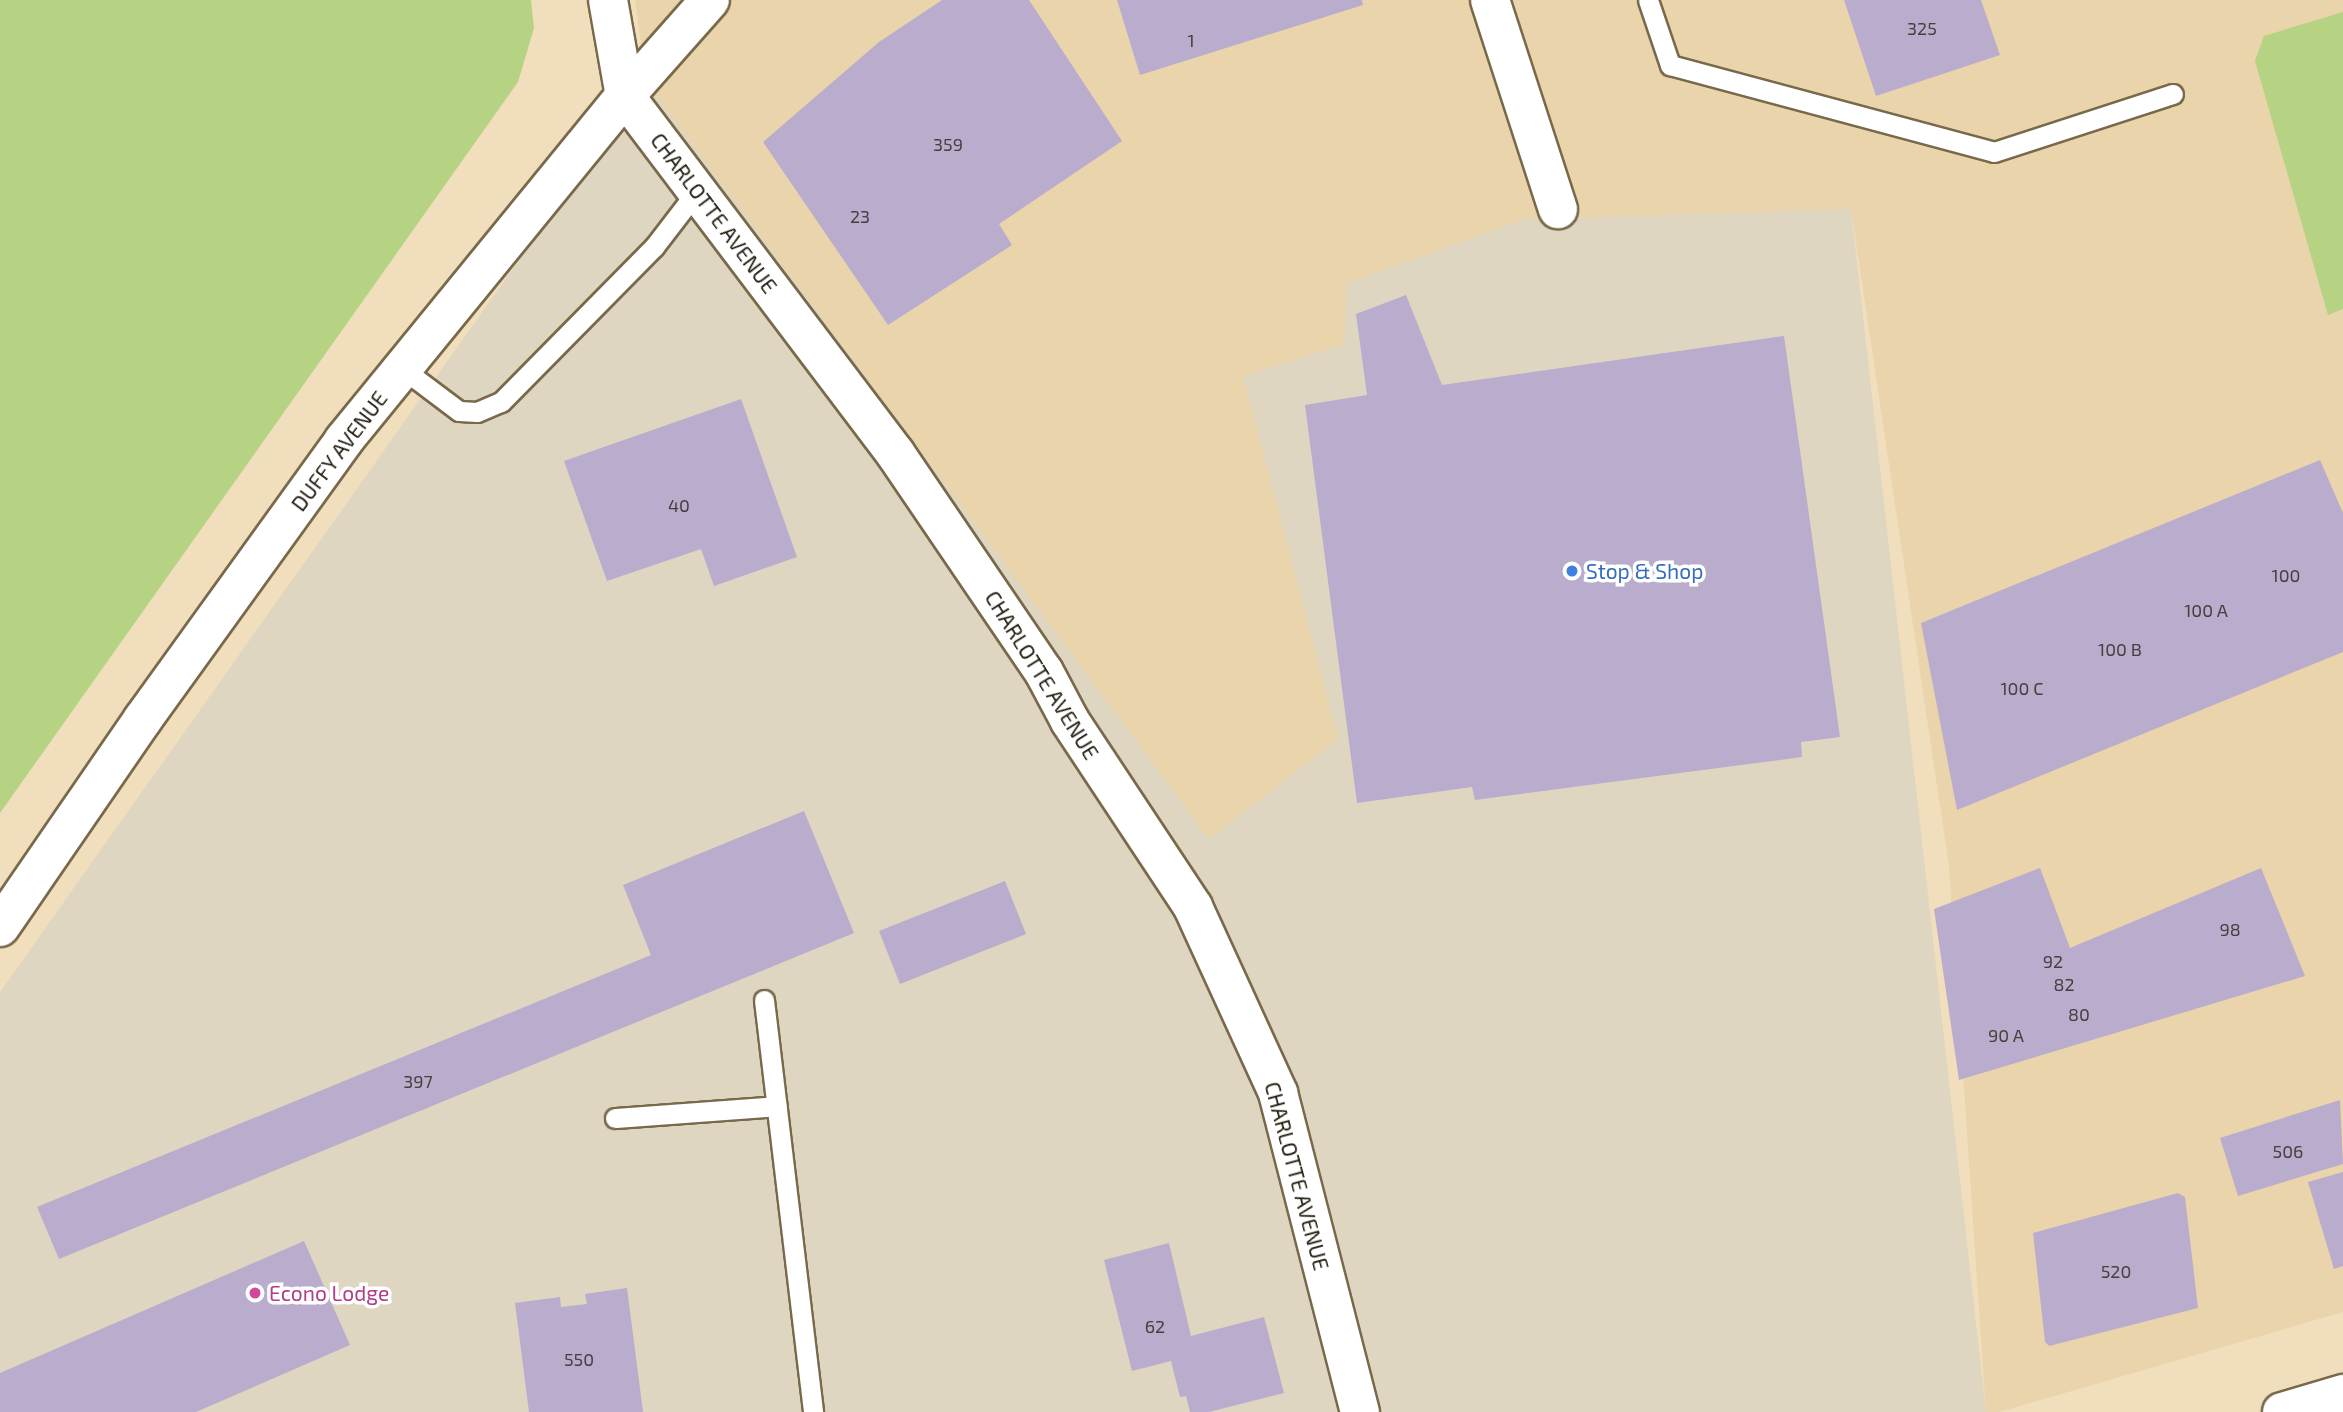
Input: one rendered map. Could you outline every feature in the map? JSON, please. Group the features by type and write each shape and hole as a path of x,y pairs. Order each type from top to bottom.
{"street":[{"name":"CHARLOTTE AVENUE","path":"608,0 625,96 895,453 1044,672 1070,721 1193,907 1278,1093 1360,1412"},
{"name":"DUFFY AVENUE","path":"0,927 167,685 344,440 625,96 710,0"},
{"path":"1490,0 1558,209"},
{"path":"2282,1412 2343,1394"}],"lane":[{"path":"1648,0 1670,65 1994,152 2174,94"},
{"path":"402,369 459,411 477,412 501,402 654,247 697,191"},
{"path":"764,1000 813,1412"},
{"path":"615,1118 777,1106"}],"shaded area":[{"path":"635,0 2343,0 2343,1312 1999,1412 1986,1412 1949,866 1851,209 1525,219 1347,283 1344,344 1243,376 1338,739 1209,839 646,81"},
{"path":"646,81 1338,739 1243,376 1344,344 1347,283 1525,219 1851,209 1986,1412 0,1412 0,992"}],"green space":[{"path":"0,0 531,0 534,28 518,82 0,813"},
{"path":"2343,12 2343,309 2328,315 2255,61 2264,36"}],"building":[{"path":"942,0 1029,0 1122,141 999,224 1012,245 888,325 763,142 879,42"},
{"path":"1117,0 1362,0 1363,5 1140,75"},
{"path":"1844,0 1981,0 2000,55 1876,96"},
{"name":"Stop & Shop","path":"1406,295 1442,385 1784,336 1840,737 1801,742 1802,757 1475,800 1472,787 1357,803 1305,405 1367,395 1356,314"},
{"path":"741,399 797,557 714,586 701,549 607,581 564,461"},
{"path":"2320,460 2343,513 2343,652 1957,810 1921,623"},
{"path":"804,811 854,933 59,1259 37,1207 651,955 623,885"},
{"path":"2040,868 2070,948 2261,868 2305,976 1959,1080 1934,909"},
{"path":"1005,881 1026,934 900,984 879,931"},
{"path":"2340,1100 2343,1164 2238,1196 2220,1138"},
{"path":"2343,1172 2343,1266 2334,1269 2308,1182"},
{"path":"2178,1193 2185,1197 2198,1308 2049,1346 2045,1342 2033,1233"},
{"name":"Econo Lodge","path":"304,1241 350,1345 196,1412 0,1412 0,1373"},
{"path":"1169,1243 1191,1336 1264,1317 1284,1393 1209,1412 1190,1412 1186,1396 1180,1397 1171,1361 1132,1371 1104,1260"},
{"path":"627,1288 643,1412 529,1412 515,1303 560,1297 561,1307 587,1304 585,1294"}],"place":[{"name":"Stop & Shop","path":"1572,571"},
{"name":"Econo Lodge","path":"255,1293"}]}
